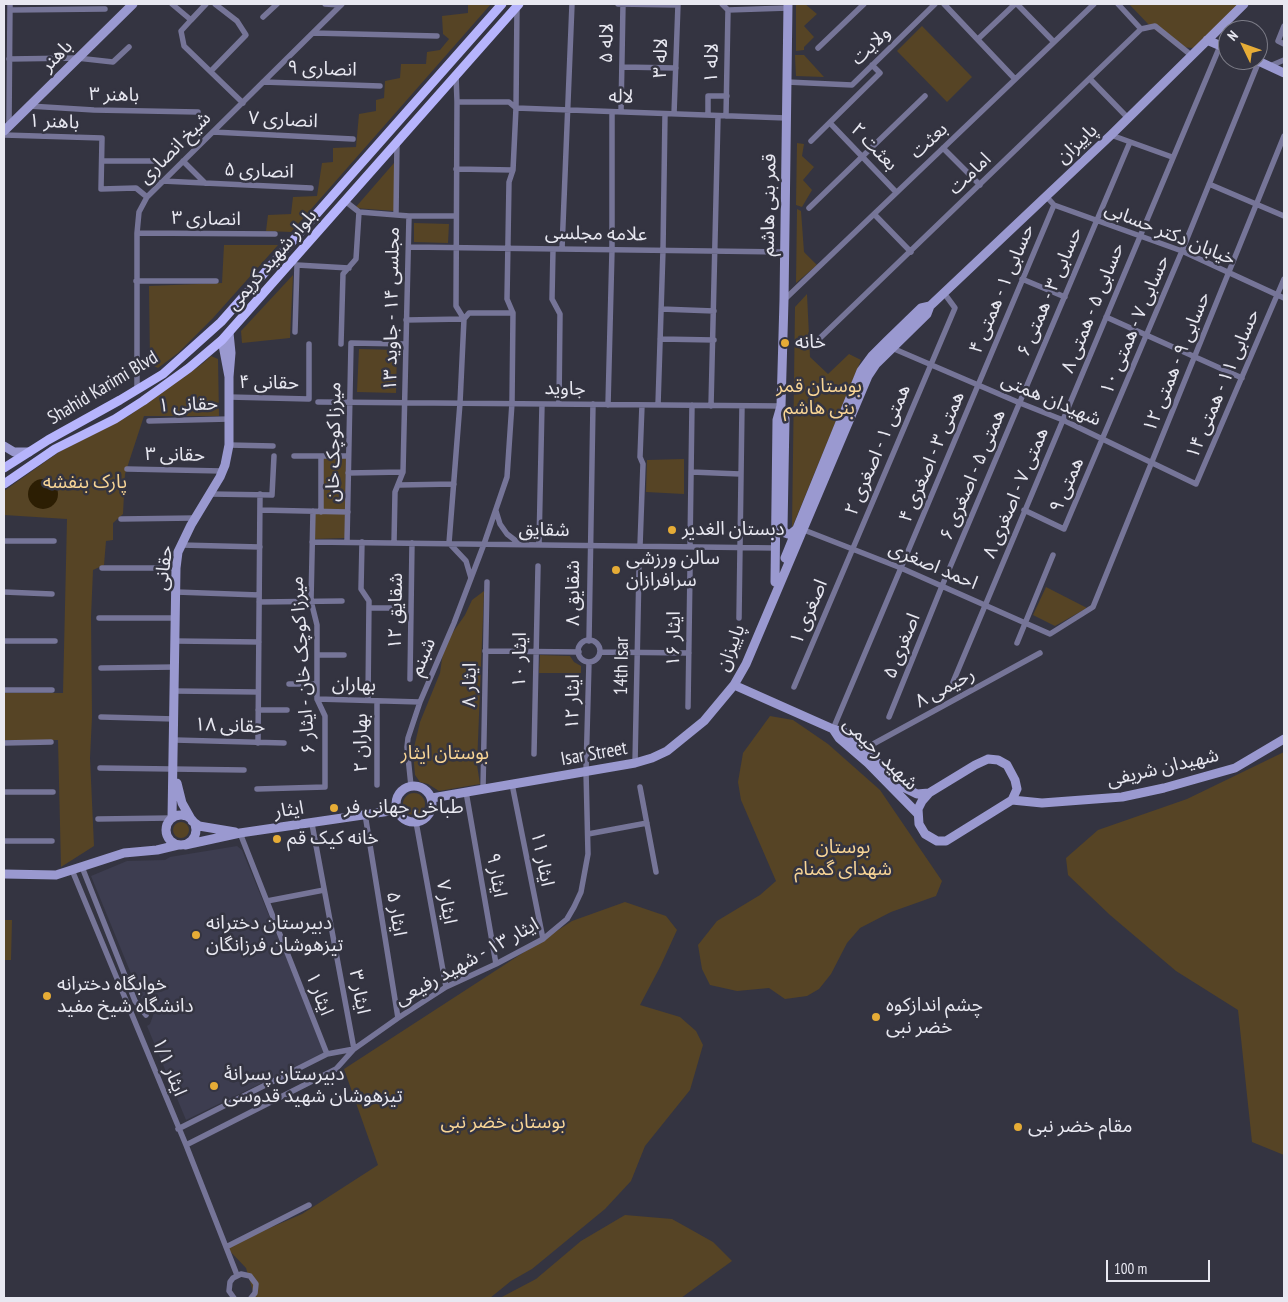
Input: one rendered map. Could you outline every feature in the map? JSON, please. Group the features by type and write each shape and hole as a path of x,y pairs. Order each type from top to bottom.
{"main road":[{"name":"باهنر","path":"5,131 133,4"},
{"name":"بلوار شهید کریمی","path":"218,326 502,4"},
{"name":"پاییزان","path":"734,685 746,664 801,529 861,371 872,356 927,314 930,306 1111,135 1244,4"},
{"name":"بلوار شهید کریمی","path":"4,484 55,449 115,419 144,401 189,368 222,340 294,263 345,201 518,5"},
{"name":"قمر بنی هاشم","path":"775,582 777,420 781,406 784,300 788,6"},
{"path":"1232,20 1234,13"},
{"path":"1207,40 1218,45"},
{"path":"1270,66 1284,73"},
{"path":"218,326 229,333 231,353 229,377"},
{"path":"218,326 229,377"},
{"name":"Shahid Karimi Blvd","path":"4,468 163,374 218,326"},
{"name":"حقانی","path":"174,772 176,568 178,552 194,518 210,494 225,465 228,444 229,377"},
{"name":"قمر بنی هاشم","path":"781,406 785,419 783,529 788,534 801,529"},
{"path":"4,446 14,452 29,452"},
{"name":"پاییزان","path":"734,685 741,663 775,582 801,529"},
{"name":"شهید رحیمی","path":"734,685 833,729 839,738 868,763 918,814 919,824 926,834 937,841 946,841 1012,800"},
{"name":"Isar Street","path":"432,798 586,772 652,758 667,751 704,721 734,685"},
{"path":"833,729 844,732 905,788 916,794 929,793"},
{"name":"شهیدان شریفی","path":"1012,800 1042,802 1122,797 1155,790 1235,768 1284,740"},
{"path":"918,814 922,801 929,793 988,759 998,760 1007,765 1015,780 1017,789 1012,800"},
{"path":"172,818 174,772"},
{"path":"167,837 173,844 182,845 192,841 195,834 195,826 182,804 174,772"},
{"path":"411,786 421,787 432,798 430,814 422,821 412,822 402,818 397,810 396,804 400,792 411,786"},
{"name":"ایثار","path":"157,850 240,833 312,824 397,810"},
{"path":"4,874 56,874 124,853 157,850 165,844 167,837 166,825 172,818 183,815 199,826 240,833"}],"street":[{"path":"172,4 191,20"},
{"path":"206,4 181,31 184,46 243,103"},
{"path":"211,71 246,35 238,21 215,4"},
{"path":"263,17 277,4"},
{"path":"324,4 342,4"},
{"name":"شیخ انصاری","path":"137,391 136,281 138,212 147,197 162,181 342,4"},
{"path":"562,249 572,4"},
{"path":"618,4 678,4"},
{"name":"لاله ۵","path":"621,112 623,4"},
{"name":"لاله ۳","path":"674,114 678,4"},
{"path":"722,4 728,10 788,6"},
{"path":"818,48 864,4"},
{"name":"ولایت","path":"787,82 852,85 935,4"},
{"path":"944,4 1015,79"},
{"path":"978,39 1016,4 1054,42"},
{"name":"بعثت","path":"784,300 1094,4"},
{"path":"1118,4 1141,28 1155,26 1192,55"},
{"name":"شبنم","path":"411,786 407,746 420,702 471,578 507,477 512,404 512,312 507,299 509,182 513,170 518,5"},
{"path":"5,131 6,85 10,59 7,34 10,7 106,9"},
{"name":"لاله ۱","path":"726,116 728,10"},
{"path":"1284,26 1278,41 1284,44"},
{"name":"امامت","path":"819,339 1141,28"},
{"path":"313,33 437,36"},
{"path":"10,59 77,58 113,62 130,47"},
{"path":"1270,66 1284,60"},
{"name":"حسابی ۵ - همتی ۸","path":"1063,420 1172,157 1218,61"},
{"path":"811,141 880,73 872,65"},
{"path":"622,67 676,68"},
{"name":"حسابی ۷ - همتی ۱۰","path":"1104,439 1254,70"},
{"path":"456,74 456,306 464,319 460,403 449,544 466,561 471,578"},
{"path":"1090,79 1128,118"},
{"name":"انصاری ۹","path":"263,82 380,86"},
{"path":"708,115 708,96 727,96"},
{"path":"809,208 925,96"},
{"name":"لاله","path":"457,102 508,102 516,108 786,118"},
{"name":"باهنر ۳","path":"29,106 94,110 198,112"},
{"path":"608,405 612,250 612,112"},
{"path":"658,405 666,114"},
{"path":"712,406 718,116"},
{"name":"بعثت ۲","path":"830,123 896,192"},
{"name":"باهنر ۱","path":"5,131 102,138 102,160"},
{"name":"انصاری ۷","path":"213,132 353,139"},
{"path":"1111,135 1172,157"},
{"name":"حسابی ۹ - همتی ۱۲","path":"1050,634 1093,607 1194,357 1230,274 1284,136"},
{"path":"396,214 397,142"},
{"name":"حسابی ۳ - همتی ۶","path":"1020,403 1130,142"},
{"path":"943,148 980,185"},
{"path":"147,197 136,188 101,189 102,160 156,161"},
{"name":"انصاری ۵","path":"183,161 205,183"},
{"path":"456,169 513,170"},
{"name":"انصاری ۵","path":"162,181 311,188"},
{"path":"1209,184 1284,216"},
{"name":"خیابان دکتر حسابی","path":"1046,196 1054,205 1182,251 1284,298"},
{"path":"345,201 358,212 409,216 455,216"},
{"name":"حسابی ۱ - همتی ۴","path":"978,384 1054,205"},
{"path":"341,344 343,274 356,259 358,212"},
{"path":"874,214 911,252"},
{"name":"مجلسی ۱۴ - جاوید ۱۳","path":"394,543 395,492 403,472 409,216"},
{"name":"انصاری ۳","path":"137,233 276,234"},
{"name":"علامه مجلسی","path":"408,247 784,252"},
{"path":"553,249 552,299 560,314 559,404"},
{"path":"295,332 294,263 349,268"},
{"path":"1022,279 1065,297"},
{"name":"حسابی ۱۱ - همتی ۱۴","path":"1196,484 1284,279"},
{"path":"136,281 216,281"},
{"name":"همتی ۱ - اصغری ۲","path":"852,548 932,364 954,308 944,293"},
{"path":"661,309 714,311"},
{"path":"406,320 464,319 469,313 512,312"},
{"path":"1106,317 1242,378"},
{"path":"660,338 714,340"},
{"name":"حقانی ۴","path":"229,397 309,399 310,344"},
{"name":"میرزا کوچک خان","path":"347,542 351,344 405,344"},
{"name":"شهیدان همتی","path":"889,344 1020,403 1063,420 1196,484"},
{"name":"همتی ۳ - اصغری ۴","path":"833,729 978,384"},
{"name":"جاوید","path":"318,402 781,406"},
{"name":"همتی ۵ - اصغری ۶","path":"942,586 1020,403"},
{"path":"539,545 542,404"},
{"name":"شقایق ۸","path":"589,640 593,404"},
{"path":"640,546 643,464 640,457 642,405"},
{"path":"690,546 692,406"},
{"path":"739,618 742,406"},
{"name":"حقانی ۱","path":"149,421 228,419"},
{"name":"همتی ۷ - اصغری ۸","path":"954,682 1063,420"},
{"name":"همتی ۹","path":"1024,510 1064,529 1104,439"},
{"path":"228,444 273,446"},
{"path":"210,494 272,495 274,456"},
{"path":"294,456 348,456"},
{"path":"321,456 321,512"},
{"name":"حقانی ۳","path":"127,469 222,471"},
{"path":"348,473 403,472"},
{"path":"691,472 740,474"},
{"path":"399,485 454,484"},
{"path":"258,743 260,494"},
{"path":"260,510 348,512"},
{"name":"میرزا کوچک خان - ایثار ۶","path":"257,789 325,787 325,716 317,699 317,625 311,601 312,511"},
{"path":"496,511 500,524 507,534 520,544"},
{"path":"121,519 194,518"},
{"name":"احمد اصغری","path":"801,529 901,568 1050,634"},
{"path":"4,541 54,541"},
{"name":"شقایق","path":"312,542 776,548"},
{"path":"362,542 361,589 370,601 368,700"},
{"name":"شقایق ۱۲","path":"410,679 412,543"},
{"path":"181,545 260,547"},
{"name":"اصغری ۱","path":"794,688 852,548"},
{"path":"1017,643 1053,555"},
{"name":"ایثار ۱۰","path":"534,754 538,566"},
{"path":"102,568 176,568"},
{"name":"14th Isar","path":"635,763 639,570"},
{"name":"ایثار ۱۶","path":"688,707 690,570"},
{"name":"ایثار ۸","path":"483,789 488,582"},
{"name":"اصغری ۵","path":"889,717 942,586"},
{"path":"4,592 52,594"},
{"path":"176,592 311,601 342,601"},
{"path":"369,608 401,608"},
{"path":"100,618 176,618"},
{"path":"175,640 259,642"},
{"path":"589,640 597,644 600,652 595,661 589,662 583,660 579,652 583,643 589,640"},
{"path":"4,641 55,641"},
{"path":"485,652 579,652"},
{"path":"600,652 689,653"},
{"name":"رحیمی ۸","path":"864,749 1040,653"},
{"path":"318,655 344,655"},
{"name":"ایثار ۱۲","path":"586,772 589,662"},
{"path":"101,668 175,667"},
{"path":"290,684 317,684"},
{"path":"4,690 52,690"},
{"path":"175,691 258,692"},
{"name":"بهاران","path":"317,699 420,702"},
{"name":"بهاران ۲","path":"377,701 377,785"},
{"path":"258,710 287,710"},
{"path":"100,717 175,719"},
{"name":"حقانی ۱۸","path":"174,740 284,743"},
{"path":"4,743 51,742"},
{"path":"100,768 174,772 244,770"},
{"name":"ایثار ۱۳ - شهید رفیعی","path":"186,1145 336,1069 354,1049 398,1018 446,987 542,940 566,918 574,908 581,892 588,854 586,772"},
{"name":"ایثار ۱۱","path":"512,784 542,940"},
{"path":"640,787 656,872"},
{"path":"4,792 53,792"},
{"name":"ایثار ۹","path":"466,792 496,964"},
{"name":"ایثار ۵","path":"365,814 398,1018"},
{"path":"98,819 172,818"},
{"name":"ایثار ۷","path":"416,822 446,987"},
{"path":"588,834 647,823"},
{"name":"ایثار ۳","path":"312,824 354,1049"},
{"name":"ایثار ۱","path":"240,833 327,1054"},
{"path":"4,841 52,841"},
{"path":"82,867 136,1000 146,1014"},
{"name":"ایثار ۱/۱","path":"72,870 186,1145 237,1275"},
{"path":"267,901 324,890"},
{"name":"ایثار ۱۳ - شهید رفیعی","path":"178,1129 327,1054 354,1049"},
{"path":"226,1247 309,1205"},
{"path":"234,1298 231,1295 229,1286 237,1275 246,1274 254,1280 256,1289 250,1298"}],"shaded area":[{"path":"43,479 54,483 58,494 54,505 43,509 32,505 28,494 32,483"},
{"name":"دبیرستان دخترانه تیزهوشان فرزانگان","path":"237,846 242,850 325,1052 186,1120 147,1026 150,1024 155,1010 141,998 91,876 127,861 165,860 170,857"}],"green space":[{"path":"468,4 491,4 291,232 266,231 268,215 291,214 293,197 317,196 322,163 333,162 333,148 356,147 359,114 376,111 376,100 384,98 385,81 400,78 401,64 426,64 427,52 440,50 449,39 443,34 442,16 468,13"},
{"path":"796,4 805,4 817,14 804,26 814,37 804,47 804,50 796,51"},
{"path":"1129,4 1240,4 1223,20 1218,20 1218,25 1194,48 1177,47 1149,25"},
{"path":"922,26 972,77 947,102 897,51"},
{"path":"795,55 804,55 824,77 796,76"},
{"path":"797,143 804,144 802,156 814,167 803,180 812,190 802,207 796,205"},
{"path":"394,163 394,211 355,208"},
{"path":"797,209 801,211 804,252 817,265 796,283"},
{"path":"414,223 449,224 448,243 414,242"},
{"path":"224,245 278,245 213,318 178,353 158,368 150,364 149,286 222,283"},
{"path":"293,275 290,338 242,343 241,331"},
{"name":"بوستان قمر بنی هاشم","path":"807,294 810,357 828,374 849,354 861,360 792,528 795,307"},
{"path":"359,349 397,350 396,393 357,392"},
{"name":"پارک بنفشه","path":"211,356 218,359 219,416 144,416 125,474 123,514 113,523 113,540 106,541 104,565 93,570 90,758 94,846 61,867 58,740 4,740 4,693 63,693 67,519 4,515 4,491 59,452 130,415"},
{"path":"346,456 345,538 313,539 314,511 322,511 322,457"},
{"path":"684,459 684,494 646,492 647,460"},
{"path":"1046,587 1087,608 1055,626 1033,615"},
{"name":"بوستان ایثار","path":"484,591 477,765 480,784 439,791 428,784 420,782 415,775 413,752 420,722 440,673 444,645 465,615 472,600"},
{"path":"540,655 570,656 574,662 581,666 581,673 539,673"},
{"name":"بوستان شهدای گمنام","path":"770,716 793,720 828,744 880,790 942,881 936,896 891,912 860,928 847,943 831,974 819,989 807,996 785,999 769,988 737,991 710,985 702,969 698,945 717,921 760,895 776,881 741,800 738,782 743,753"},
{"path":"1284,752 1284,1155 1252,1142 1238,1010 1176,971 1110,915 1068,875 1066,858 1098,830 1187,799"},
{"path":"414,793 422,796 425,804 422,812 414,815 406,812 403,804 406,796"},
{"path":"178,822 184,822 189,827 187,836 178,838 173,833 173,827"},
{"name":"بوستان خضر نبی","path":"625,902 666,916 677,930 640,1005 680,1017 696,1031 703,1045 690,1090 645,1146 631,1181 605,1209 532,1269 511,1281 490,1298 255,1298 246,1268 226,1247 302,1214 378,1165 344,1069 572,921"},
{"path":"4,920 12,920 11,960 4,960"},
{"path":"625,1215 672,1219 713,1242 732,1261 681,1298 500,1298 536,1279 581,1241"}],"place":[{"name":"خانه","path":"785,343"},
{"name":"دبستان الغدیر","path":"672,530"},
{"name":"سالن ورزشی سرافرازان","path":"616,570"},
{"name":"طباخی جهانی فر","path":"334,808"},
{"name":"خانه کیک قم","path":"277,839"},
{"name":"دبیرستان دخترانه تیزهوشان فرزانگان","path":"196,935"},
{"name":"خوابگاه دخترانه دانشگاه شیخ مفید","path":"47,996"},
{"name":"چشم اندازکوه خضر نبی","path":"876,1017"},
{"name":"دبیرستان پسرانهٔ تیزهوشان شهید قدوسی","path":"214,1086"},
{"name":"مقام خضر نبی","path":"1018,1127"}]}
